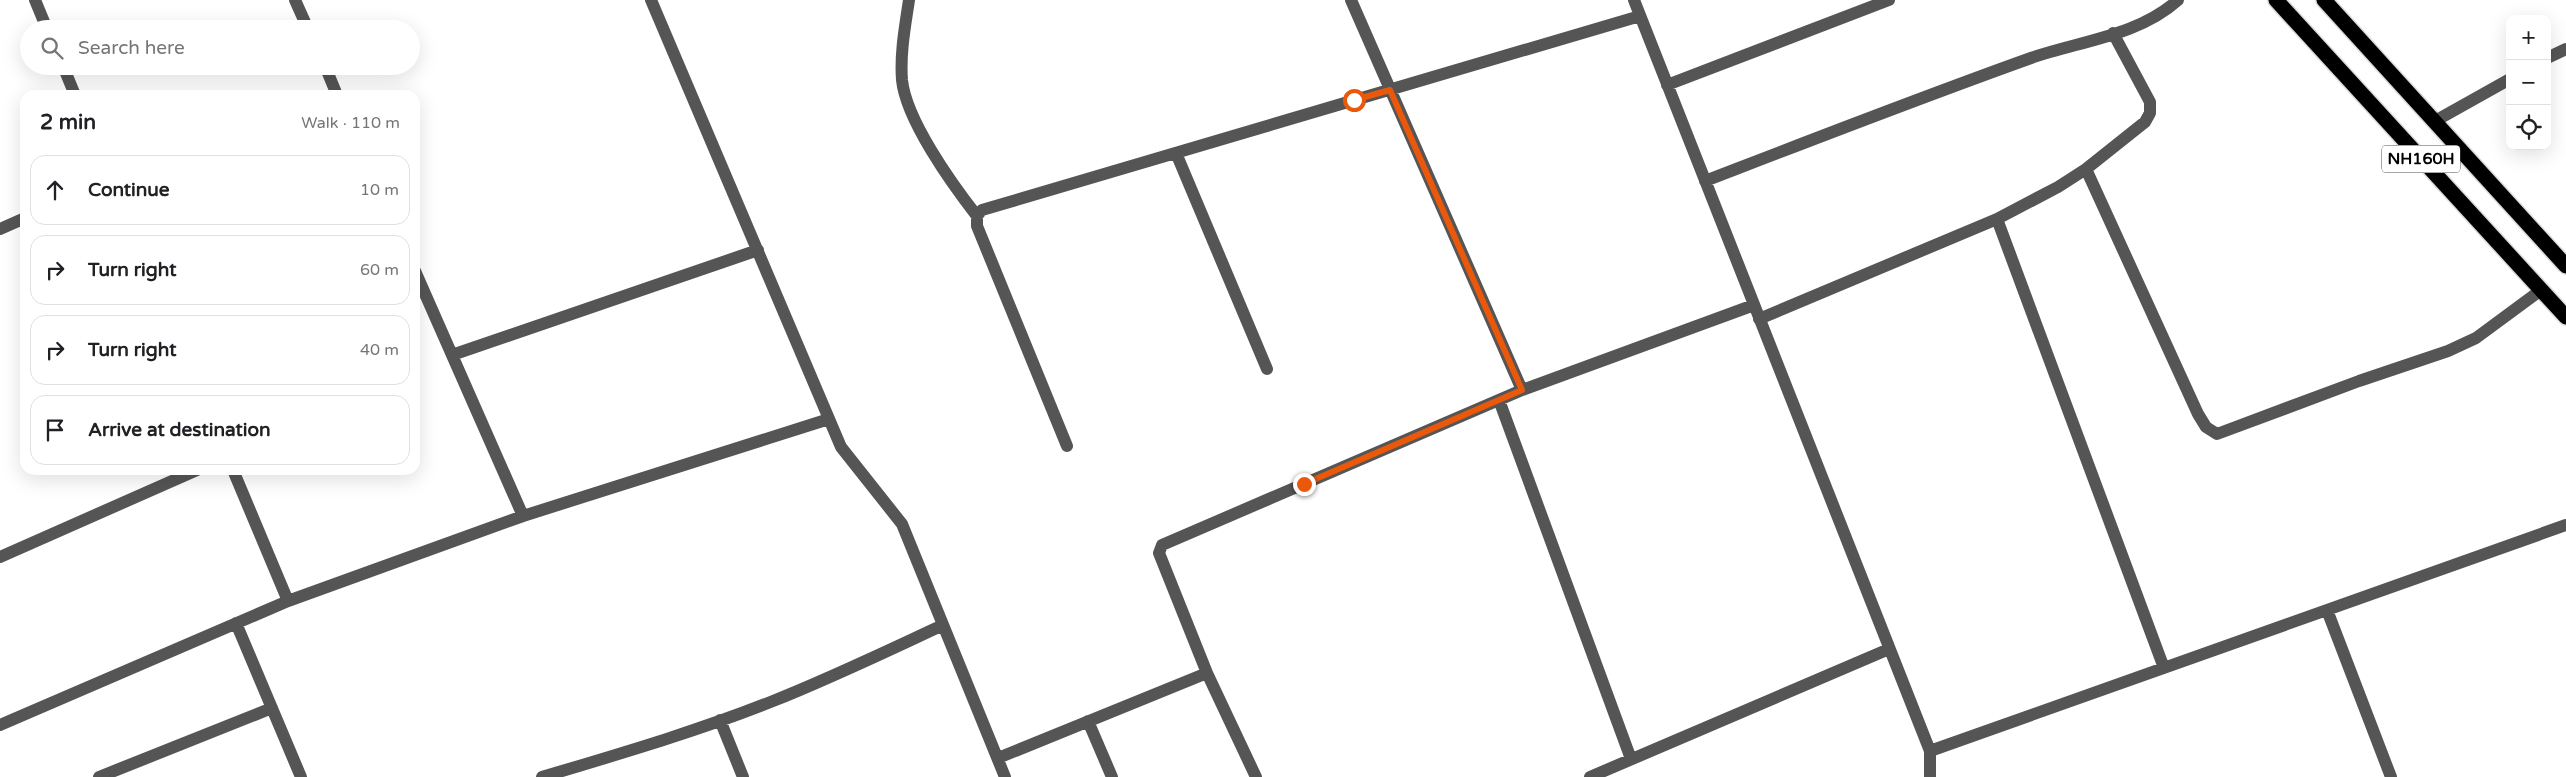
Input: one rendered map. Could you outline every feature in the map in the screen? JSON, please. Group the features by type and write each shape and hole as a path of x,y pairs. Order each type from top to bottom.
{"highway":[{"name":"NH160H","path":"2276,0 2566,317"},
{"name":"NH160H","path":"2324,0 2566,266"}],"street":[{"path":"35,0 43,20"},
{"path":"295,0 304,20"},
{"path":"651,0 841,447 902,524 1005,777"},
{"path":"909,0 902,48 902,82 910,107 946,176 977,216 977,226 1067,446"},
{"path":"1350,0 1522,390"},
{"path":"1634,0 1930,751 1930,777"},
{"path":"1667,85 1889,0"},
{"path":"1705,181 2034,57 2129,29 2150,20 2178,0"},
{"path":"977,216 982,210 1640,16"},
{"path":"1759,319 1997,219 2058,187 2086,169 2145,122 2150,113 2150,102 2113,33"},
{"path":"2551,56 2566,50"},
{"path":"67,75 73,90"},
{"path":"329,75 335,90"},
{"path":"2435,121 2506,82"},
{"path":"1176,153 1267,369"},
{"path":"2086,169 2198,414 2206,428 2217,434 2359,381 2448,351 2476,338 2541,290"},
{"path":"1997,219 2164,668"},
{"path":"0,229 20,220"},
{"path":"452,355 758,250"},
{"path":"420,282 523,516"},
{"path":"1256,777 1207,672 1159,553 1162,545 1522,390 1754,305"},
{"path":"1498,400 1631,760"},
{"path":"0,726 288,601 523,516 829,418"},
{"path":"0,557 186,475"},
{"path":"235,475 288,601"},
{"path":"1930,751 2566,525"},
{"path":"2327,610 2391,777"},
{"path":"236,623 301,777"},
{"path":"542,777 720,720 830,678 943,625"},
{"path":"1590,777 1889,649"},
{"path":"998,758 1207,672"},
{"path":"99,777 272,708"},
{"path":"720,720 743,777"},
{"path":"1088,721 1112,777"}],"route":[{"path":"1304,484 1522,390 1390,90 1354,100"}]}
